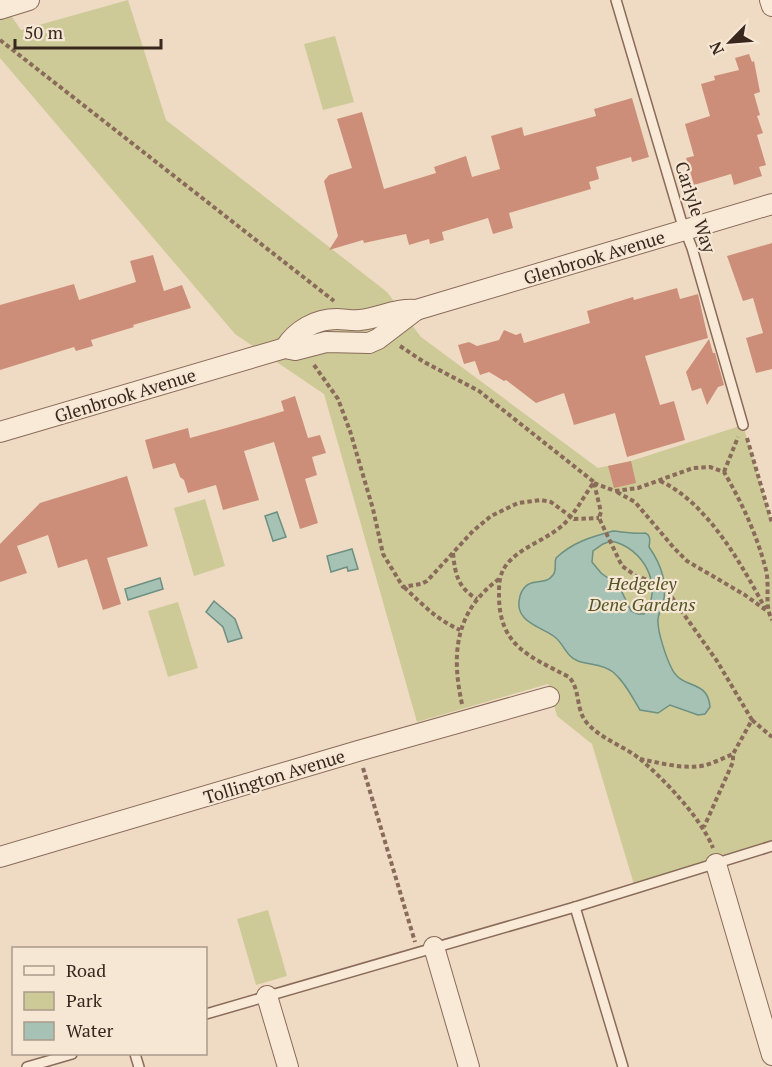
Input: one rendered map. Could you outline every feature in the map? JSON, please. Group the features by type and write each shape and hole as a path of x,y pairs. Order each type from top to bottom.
{"street":[{"path":"0,9 29,0"},
{"path":"770,0 772,6"},
{"name":"Glenbrook Avenue","path":"0,432 285,348 295,351 326,342 369,343 378,339 416,310 772,204"},
{"name":"Tollington Avenue","path":"0,857 549,697"},
{"path":"716,864 772,1055"},
{"path":"426,949 469,1067"},
{"path":"267,996 288,1067"}],"lane":[{"name":"Carlyle Way","path":"615,0 743,425"},
{"path":"207,1014 575,907 772,846"},
{"path":"575,907 623,1067"},
{"path":"27,1067 66,1055"}],"path":[{"path":"0,40 337,303"},
{"path":"397,344 424,362 479,391 594,482 635,502 687,561 745,595 767,612"},
{"path":"312,360 338,399 350,431 373,509 383,554 404,586 432,615 460,630"},
{"path":"724,472 743,425"},
{"path":"743,425 772,523"},
{"path":"615,491 660,481 701,467 710,467 724,472 742,503 758,545 769,588 767,612"},
{"path":"660,481 679,490 726,543 739,560 772,620"},
{"path":"466,720 457,670 456,650 460,630 477,599 500,579 509,562 553,532 572,515 594,482"},
{"path":"594,482 601,512 599,518 622,566 636,576 664,586 717,661 752,720 772,737"},
{"path":"404,586 427,581 490,516 518,503 531,500 551,502 576,520 585,517 599,518"},
{"path":"453,553 455,575 462,587 477,599"},
{"path":"500,579 501,618 511,641 536,660 568,677 575,686 579,709 589,725 640,759 682,801 704,828 713,848 716,864"},
{"path":"704,828 733,762 732,754 752,720"},
{"path":"358,751 426,949"},
{"path":"640,759 696,766 732,754"}],"green space":[{"name":"Hedgeley Dene Gardens","path":"0,0 21,30 128,0 166,120 387,292 421,337 598,468 631,461 743,425 772,523 772,846 635,888 592,744 557,716 548,684 417,722 324,394 235,334 0,58"},
{"path":"335,36 354,102 323,110 304,44"},
{"path":"205,499 225,566 194,576 174,508"},
{"path":"178,602 198,668 168,677 148,611"},
{"path":"268,910 287,976 256,985 237,919"}],"water":[{"path":"277,512 286,537 273,541 265,516"},
{"path":"613,531 645,533 649,537 649,547 657,560 664,581 663,604 658,620 663,645 675,674 699,688 708,698 710,707 705,714 698,715 670,705 658,713 640,710 625,685 613,672 605,667 574,659 556,638 530,623 521,612 519,605 523,589 531,583 549,579 555,571 556,558 583,541","holes":["611,541 633,551 641,560 651,581 650,603 644,614 631,611 619,586 601,573 592,562 593,551 603,544"]},
{"path":"352,549 358,569 348,571 347,567 331,572 327,556"},
{"path":"160,578 163,589 128,600 125,589"},
{"path":"214,601 235,619 242,638 228,642 223,627 206,612"}],"building":[{"path":"749,54 752,62 754,61 760,92 754,94 760,115 757,116 763,133 757,135 766,165 759,167 762,176 734,185 731,174 694,185 686,158 694,156 685,124 710,116 701,84 715,80 714,76 739,70 735,58"},
{"path":"632,98 649,157 632,162 631,157 596,167 599,179 589,182 591,189 509,213 513,228 493,234 488,218 442,232 444,240 430,244 429,239 409,245 406,234 364,243 363,240 329,250 338,236 324,181 329,175 352,168 337,119 362,112 384,189 436,173 434,167 466,156 472,177 500,169 491,136 522,127 524,136 596,116 594,109"},
{"path":"772,243 772,369 756,373 746,338 763,333 753,298 743,301 727,256"},
{"path":"153,255 164,291 182,285 191,308 91,340 93,346 76,351 74,347 0,370 0,305 74,284 79,300 136,282 130,261"},
{"path":"677,288 680,299 698,294 708,338 645,356 660,405 674,401 685,440 627,457 615,413 574,425 564,393 536,403 506,380 489,372 480,375 475,361 464,364 458,345 469,342 477,346 499,340 504,330 516,335 521,333 524,343 590,323 587,311 633,297 634,300"},
{"path":"709,339 724,385 718,387 707,405 701,388 692,391 686,372"},
{"path":"295,396 308,438 320,435 326,453 312,457 317,475 305,479 318,523 300,529 274,442 244,451 259,500 223,510 216,485 188,493 175,463 153,469 145,440 188,428 190,438 237,425 284,411 281,401"},
{"path":"631,461 636,483 614,488 608,466"},
{"path":"127,476 148,546 107,558 121,604 103,610 87,559 58,568 48,535 17,546 27,573 0,582 0,544 40,503"}]}
